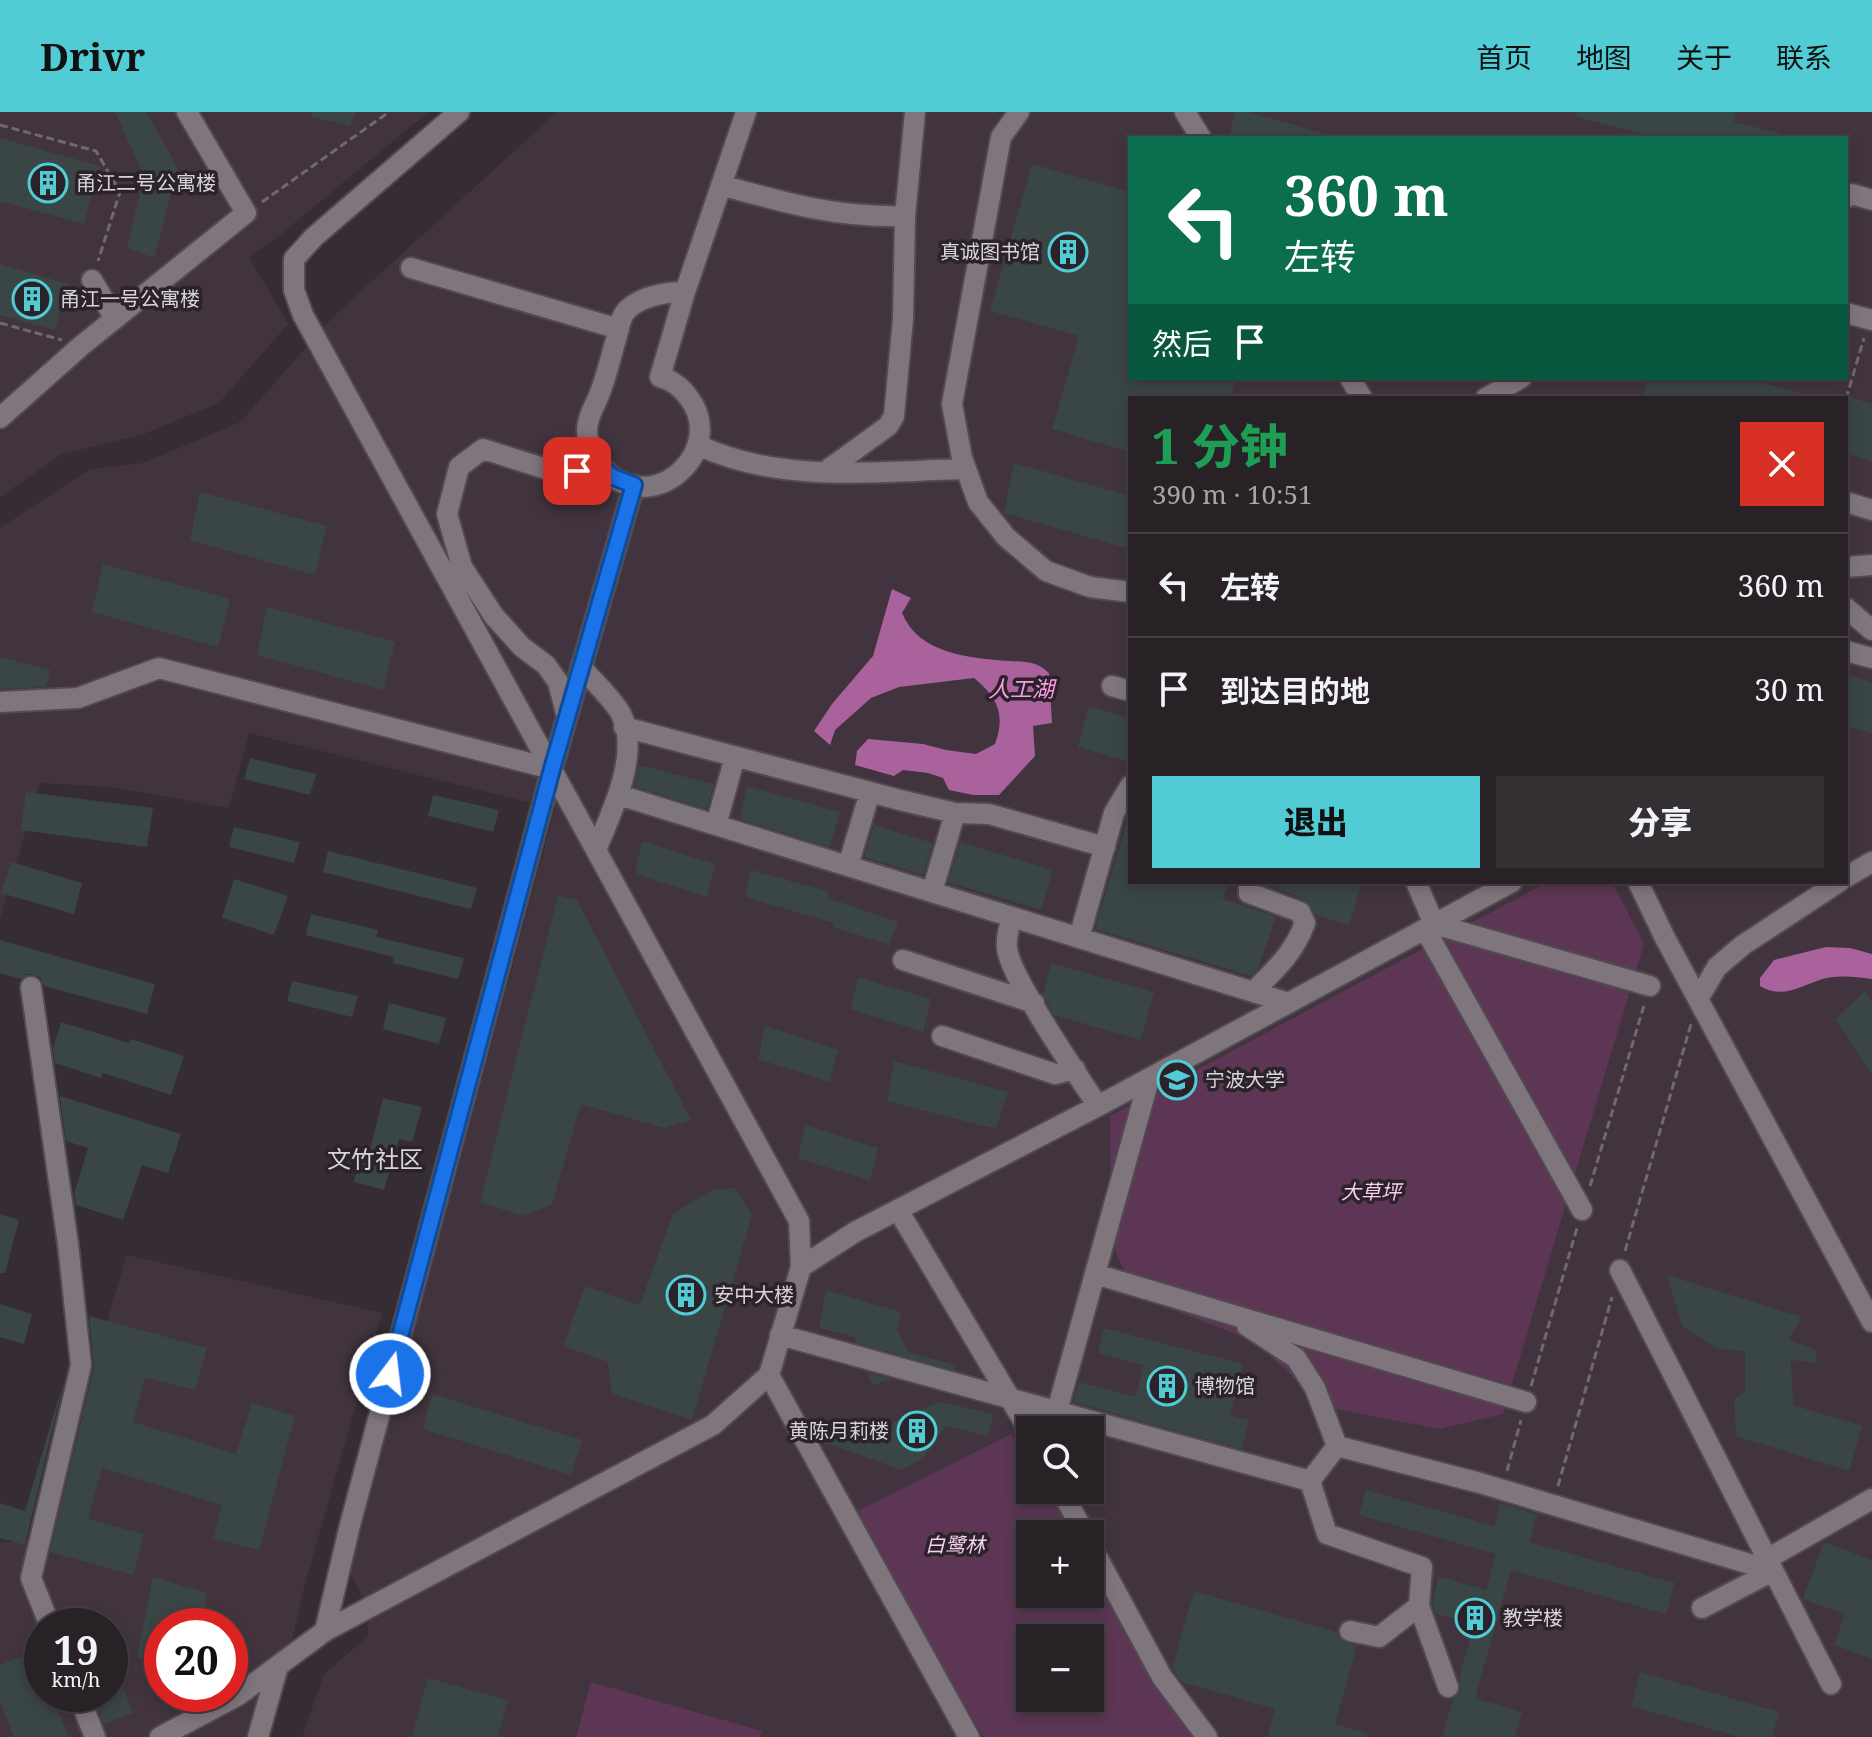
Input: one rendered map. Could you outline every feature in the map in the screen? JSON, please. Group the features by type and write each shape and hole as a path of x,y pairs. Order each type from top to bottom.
{"street":[{"path":"0,418 81,346 246,213 187,112"},
{"path":"160,1737 237,1696 325,1631 713,1425 769,1375 801,1267 799,1221 311,329 294,290 294,259 314,237 459,112"},
{"path":"685,292 638,302 624,311 599,395 590,411 587,430 590,448 599,465 613,477 634,485 648,487 666,482 682,472 694,458 698,445 700,421 694,404 683,389 660,377 685,292 746,112"},
{"path":"826,471 888,426 894,416 903,319 905,216 915,112"},
{"path":"1019,112 1001,137 952,404 966,469 978,502 1006,537 1046,571 1090,587 1128,592"},
{"path":"1185,112 1200,136"},
{"path":"721,185 820,211 866,217 905,216"},
{"path":"1848,197 1852,194 1872,200"},
{"path":"411,268 619,329"},
{"path":"92,280 115,319"},
{"path":"1848,313 1871,319"},
{"path":"1497,395 1518,380"},
{"path":"698,445 725,458 762,467 826,471 966,469"},
{"path":"567,717 558,682 546,665 522,647 494,616 462,567 447,514 459,467 483,449 559,473 599,465"},
{"path":"325,1631 350,1525 552,769 634,485"},
{"path":"1848,567 1872,565"},
{"path":"1848,610 1872,630"},
{"path":"1848,652 1872,658"},
{"path":"581,667 622,716 628,750 619,795 596,850"},
{"path":"0,702 78,698 159,668 552,769"},
{"path":"624,727 955,813 989,814 1105,847"},
{"path":"716,825 735,757"},
{"path":"1079,938 1114,813 1128,789"},
{"path":"848,866 870,792"},
{"path":"619,795 1289,1003"},
{"path":"932,892 955,813"},
{"path":"1848,873 1872,862"},
{"path":"1249,884 1249,893 1300,912 1305,923 1298,943 1287,958 1253,992"},
{"path":"1417,884 1430,927 1582,1210"},
{"path":"801,1267 855,1232 1149,1079 1508,884"},
{"path":"1639,884 1872,1322"},
{"path":"1698,999 1717,967 1743,945 1831,884"},
{"path":"1012,917 1006,951 1034,1003 1098,1106"},
{"path":"1430,927 1650,986"},
{"path":"903,960 1034,1003"},
{"path":"31,987 68,1244 81,1365 31,1578 43,1608"},
{"path":"942,1036 1055,1074 1075,1069"},
{"path":"1057,1411 1149,1079"},
{"path":"898,1210 1021,1416"},
{"path":"1620,1270 1831,1684"},
{"path":"1095,1274 1526,1402"},
{"path":"1229,1314 1296,1358 1315,1388 1337,1446"},
{"path":"780,1335 1310,1481"},
{"path":"769,1375 969,1737"},
{"path":"1337,1446 1770,1565"},
{"path":"1310,1481 1337,1446"},
{"path":"1310,1481 1327,1534 1422,1567 1419,1606 1448,1687"},
{"path":"1702,1608 1872,1499"},
{"path":"1104,1570 1162,1677 1207,1737"},
{"path":"1350,1631 1379,1637 1419,1606"},
{"path":"258,1737 278,1666"},
{"path":"85,1712 95,1737"}],"path":[{"path":"246,213 386,113"},
{"path":"0,125 96,151 120,192 92,280"},
{"path":"1847,396 1871,319"},
{"path":"0,323 81,346"}],"shaded area":[{"path":"0,112 428,112 249,257 288,324 219,403 144,434 62,454 0,497"},
{"name":"宁波大学","path":"557,112 1872,112 1872,1737 302,1737 324,1674 368,1636 365,1602 346,1565 555,809 249,733 229,808 112,787 40,783 0,919 0,528 90,469 143,463 240,422 334,316"},
{"path":"127,1255 382,1313 305,1584 269,1737 0,1737 0,1542 40,1542"}],"green space":[{"name":"大草坪","path":"1544,884 1613,884 1644,944 1503,1414 1439,1429 1326,1407 1254,1341 1135,1295 1111,1241 1110,1116"},
{"name":"白鹭林","path":"1011,1434 1016,1442 1016,1504 1057,1504 1067,1520 1016,1520 1016,1608 1104,1608 1104,1577 1208,1737 984,1737 850,1515"},
{"path":"591,1682 762,1731 760,1737 576,1737"}],"water":[{"name":"人工湖","path":"892,589 911,598 902,613 910,627 933,645 962,655 1030,663 1049,673 1052,723 1033,726 1035,756 999,795 973,795 949,790 943,778 928,773 903,770 894,776 855,765 857,751 868,739 923,744 976,754 995,744 1000,724 997,707 989,692 974,678 899,687 871,698 835,730 830,745 814,731 832,704 873,656"},
{"path":"1826,947 1850,948 1872,954 1872,979 1833,977 1794,990 1777,992 1760,986 1760,978 1774,960"}],"building":[{"path":"115,112 146,112 178,168 154,258 127,248 144,176"},
{"path":"312,112 356,112 350,126 312,117"},
{"path":"1235,112 1247,112 1327,134 1326,136 1229,136"},
{"path":"1577,112 1736,112 1734,122 1780,133 1779,136 1653,136 1576,117"},
{"name":"甬江二号公寓楼","path":"0,138 100,166 84,224 0,201"},
{"name":"真诚图书馆","path":"1032,164 1128,191 1128,380 1236,380 1232,396 1128,396 1128,451 1052,429 1079,336 990,311"},
{"name":"甬江一号公寓楼","path":"0,264 68,284 55,330 0,315"},
{"path":"1647,380 1754,380 1803,396 1650,396 1643,394"},
{"path":"1848,397 1872,404 1872,461 1848,454"},
{"path":"1014,463 1128,495 1128,548 1004,513"},
{"path":"200,492 327,526 315,575 190,540"},
{"path":"103,564 230,599 218,647 92,612"},
{"path":"267,607 395,642 383,690 257,655"},
{"path":"0,657 50,670 46,687 0,689"},
{"path":"1848,675 1872,682 1872,733 1848,727"},
{"path":"1089,706 1128,718 1128,761 1078,747"},
{"path":"250,758 316,774 310,795 244,779"},
{"path":"639,765 714,784 707,809 634,786"},
{"path":"747,786 840,812 830,847 740,819"},
{"path":"26,792 153,808 147,847 21,830"},
{"path":"433,795 499,810 493,832 428,816"},
{"path":"1128,819 1128,884 1227,884 1223,899 1276,917 1257,970 1251,976 1095,929"},
{"path":"874,825 933,843 923,875 864,857"},
{"path":"234,827 300,842 294,863 229,847"},
{"path":"642,841 715,864 707,897 635,874"},
{"path":"960,842 1053,870 1041,910 948,882"},
{"path":"328,851 477,888 471,909 323,872"},
{"path":"11,862 82,883 74,914 1,893"},
{"path":"751,870 829,892 828,898 898,922 889,945 833,927 834,923 745,897"},
{"path":"234,879 288,896 274,935 222,918"},
{"path":"1267,884 1361,885 1349,925 1316,915 1305,900"},
{"path":"558,895 577,900 691,1120 664,1128 581,1104 552,1204 523,1216 480,1202"},
{"path":"311,914 378,930 376,937 464,958 458,979 393,963 394,957 306,935"},
{"path":"0,940 155,984 147,1014 44,986 41,978 35,975 28,974 21,979 0,973"},
{"path":"1051,963 1154,992 1141,1040 1054,1015 1043,994"},
{"path":"858,977 931,999 923,1032 851,1009"},
{"path":"292,981 358,996 352,1017 287,1001"},
{"path":"1865,991 1872,1002 1872,1075 1835,1019"},
{"path":"389,1003 446,1018 439,1044 383,1029"},
{"path":"61,1022 184,1056 171,1095 103,1073 101,1078 55,1063 53,1048"},
{"path":"765,1026 838,1050 830,1082 758,1059"},
{"path":"894,1061 1008,1092 996,1129 887,1101"},
{"path":"60,1096 181,1134 168,1173 142,1165 123,1220 76,1205 74,1194 88,1148 66,1141"},
{"path":"383,1098 422,1107 412,1142 399,1139 384,1190 354,1182 363,1144 371,1146"},
{"path":"805,1125 878,1148 870,1181 798,1158"},
{"name":"安中大楼","path":"735,1188 752,1215 692,1420 612,1394 608,1362 563,1346 585,1286 640,1305 673,1214 712,1190"},
{"path":"0,1214 19,1220 5,1273 0,1273"},
{"path":"1667,1275 1802,1317 1788,1340 1817,1350 1816,1363 1791,1360 1793,1405 1862,1426 1849,1471 1736,1436 1734,1399 1745,1391 1745,1352 1717,1348 1682,1326"},
{"path":"826,1290 901,1312 897,1330 908,1352 956,1365 954,1370 857,1343 855,1337 819,1328"},
{"path":"0,1304 32,1314 24,1344 0,1337"},
{"path":"89,1316 207,1348 195,1390 145,1377 133,1422 236,1454 252,1403 295,1416 259,1550 213,1538 222,1505 102,1468 88,1519 144,1534 133,1575 50,1552 94,1368"},
{"name":"博物馆","path":"1104,1328 1243,1364 1230,1415 1249,1420 1242,1449 1073,1402 1079,1382 1135,1397 1144,1365 1098,1353"},
{"path":"868,1373 892,1379 872,1385"},
{"path":"65,1376 25,1545 0,1538 0,1503 25,1511"},
{"path":"432,1394 582,1440 571,1475 423,1429"},
{"name":"黄陈月莉楼","path":"940,1402 994,1414 988,1436 946,1426 924,1457 902,1470 820,1441 833,1419 887,1441 893,1423"},
{"name":"教学楼","path":"1366,1490 1494,1526 1500,1503 1537,1514 1529,1542 1675,1583 1666,1614 1511,1570 1475,1698 1522,1712 1515,1737 1442,1737 1453,1699 1461,1690 1459,1679 1474,1624 1436,1614 1432,1604 1438,1576 1486,1590 1496,1554 1359,1515"},
{"path":"1824,1542 1872,1560 1872,1659 1834,1645 1845,1614 1803,1599"},
{"path":"153,1577 207,1593 204,1608 147,1608"},
{"path":"1194,1591 1337,1632 1342,1641 1357,1646 1335,1724 1367,1733 1367,1737 1267,1737 1275,1709 1182,1682 1172,1668"},
{"path":"144,1622 144,1659 137,1657"},
{"path":"24,1655 24,1712 58,1712 69,1737 14,1737 0,1700 0,1665"},
{"path":"1640,1672 1779,1712 1772,1737 1740,1737 1631,1706"},
{"path":"428,1678 508,1700 498,1737 412,1737"},
{"path":"128,1700 133,1713 104,1724 99,1712 128,1712"}],"place":[{"name":"甬江二号公寓楼","path":"48,183"},
{"name":"真诚图书馆","path":"1068,252"},
{"name":"甬江一号公寓楼","path":"32,299"},
{"name":"宁波大学","path":"1177,1080"},
{"name":"安中大楼","path":"686,1295"},
{"name":"博物馆","path":"1167,1386"},
{"name":"黄陈月莉楼","path":"917,1431"},
{"name":"教学楼","path":"1475,1618"}],"district":[{"name":"文竹社区","path":"375,1160"}],"route":[{"path":"390,1374 552,769 634,485 613,477 599,465 577,471"}]}
